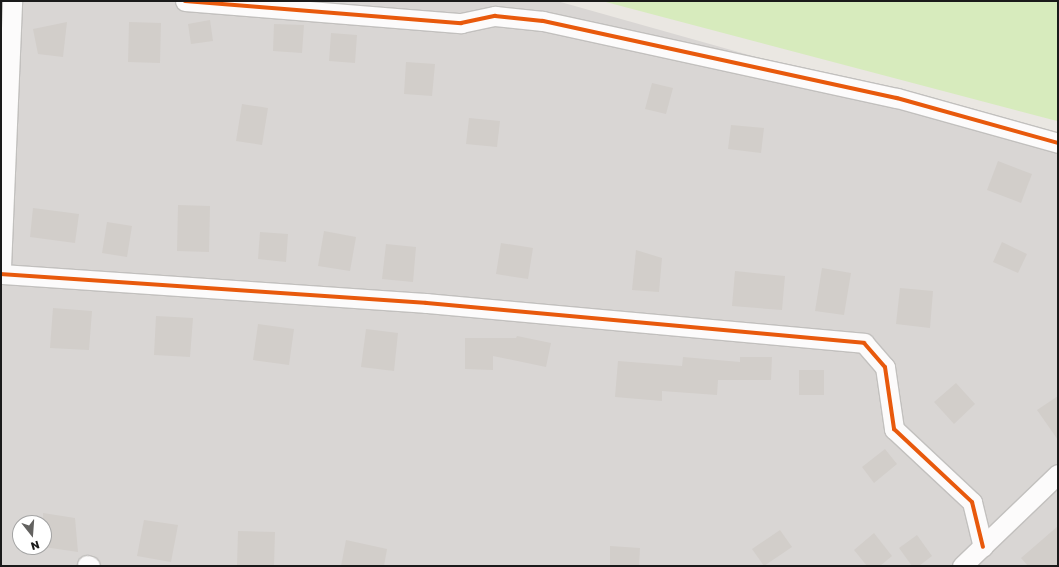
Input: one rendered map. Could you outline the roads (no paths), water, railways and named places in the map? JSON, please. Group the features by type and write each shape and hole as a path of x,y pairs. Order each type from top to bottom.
{"street":[{"path":"1,267 12,1"},
{"path":"185,1 461,23 495,16 543,21 897,98 1058,143"},
{"path":"1,274 426,303 864,343 885,367 894,429 972,502 983,547"},
{"path":"962,566 1058,474"}]}
